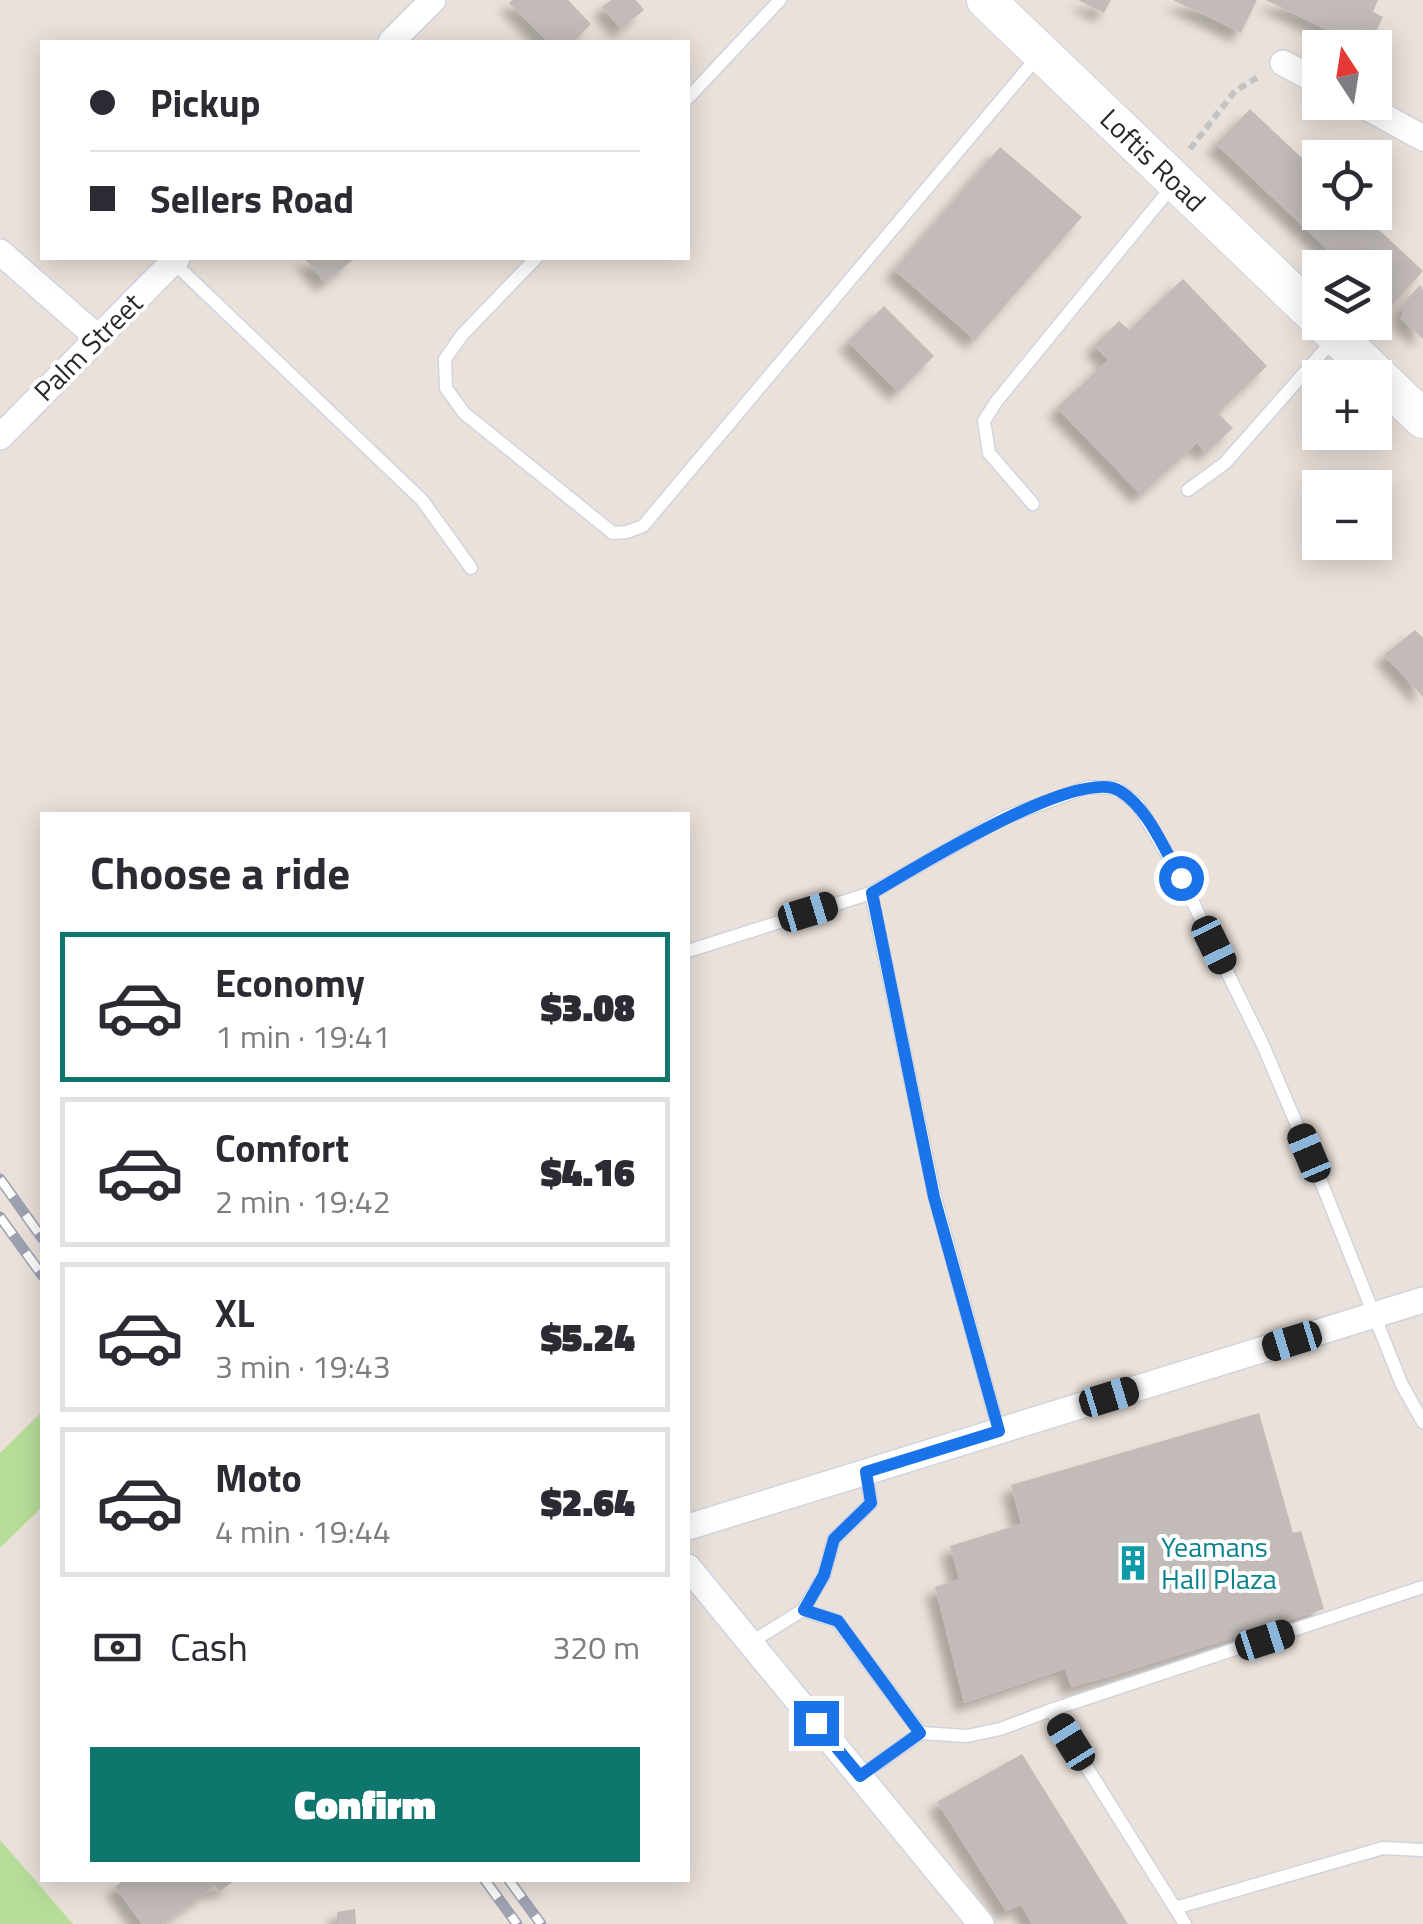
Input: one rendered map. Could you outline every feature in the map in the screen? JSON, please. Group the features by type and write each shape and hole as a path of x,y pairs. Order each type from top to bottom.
{"street":[{"path":"393,40 433,0"},
{"name":"Loftis Road","path":"986,0 1302,303"},
{"path":"1283,63 1302,73"},
{"path":"1390,120 1423,138"},
{"path":"0,252 98,337"},
{"name":"Palm Street","path":"0,437 175,260"},
{"name":"Loftis Road","path":"1341,340 1423,419"},
{"path":"690,1526 1423,1300"},
{"path":"690,1569 981,1924"}],"lane":[{"path":"690,96 780,0"},
{"path":"534,260 444,359 446,388 464,413 598,521 613,532 627,532 642,526 1041,53"},
{"path":"1033,504 990,452 984,421 1173,179"},
{"path":"175,260 422,500 471,568"},
{"path":"1188,490 1225,463 1316,340"},
{"path":"690,950 872,893 1005,818 1088,786 1117,788 1138,805 1181,878 1262,1045 1402,1385 1423,1422"},
{"path":"872,893 934,1197 999,1431"},
{"path":"1402,1385 1423,1396"},
{"path":"750,1643 804,1610 824,1575 834,1539 871,1503 866,1472"},
{"path":"860,1776 920,1733 967,1736 1000,1729 1423,1588"},
{"path":"804,1610 838,1621 920,1733"},
{"path":"1051,1710 1185,1924"},
{"path":"1175,1908 1383,1848 1423,1850"}],"path":[{"path":"1173,179 1235,91 1283,63"}],"green space":[{"path":"40,1414 40,1509 0,1548 0,1453"},
{"path":"0,1840 73,1924 0,1924"}],"building":[{"path":"568,0 591,24 575,40 546,40 509,3"},
{"path":"611,0 636,0 644,10 621,29 602,7"},
{"path":"1078,0 1111,0 1104,13"},
{"path":"1173,0 1257,0 1241,33"},
{"path":"1266,0 1378,0 1373,12 1383,17 1377,30 1327,30"},
{"path":"1250,109 1302,158 1302,225 1216,144"},
{"path":"1000,147 1082,217 975,340 894,270"},
{"path":"1307,230 1379,230 1423,271 1392,306 1392,250 1328,250"},
{"path":"306,260 353,260 325,283"},
{"path":"1183,279 1267,366 1218,413 1233,428 1206,453 1197,443 1141,495 1057,408 1108,360 1094,346 1119,321 1129,330"},
{"path":"1420,285 1423,339 1400,318 1404,313 1398,309"},
{"path":"884,306 934,356 898,392 848,342"},
{"path":"1415,630 1423,638 1423,697 1384,655"},
{"name":"Yeamans Hall Plaza","path":"1259,1413 1293,1533 1301,1531 1324,1609 1071,1687 1065,1669 964,1703 935,1587 959,1579 950,1546 1021,1524 1011,1485"},
{"path":"1022,1754 1128,1924 1032,1924 1021,1905 1006,1911 937,1802"},
{"path":"121,1882 232,1882 219,1892 215,1886 162,1924 142,1924 115,1887"},
{"path":"355,1909 356,1924 337,1924 337,1912"}],"railway":[{"path":"0,1179 40,1235"},
{"path":"0,1217 40,1272"},
{"path":"486,1882 517,1924"},
{"path":"510,1882 541,1924"}],"place":[{"name":"Yeamans Hall Plaza","path":"1133,1563"}],"route":[{"path":"816,1723 860,1776 920,1733 838,1621 804,1610 824,1575 834,1539 871,1503 866,1472 999,1431 934,1197 872,893 1005,818 1088,786 1117,788 1138,805 1181,878"}]}
